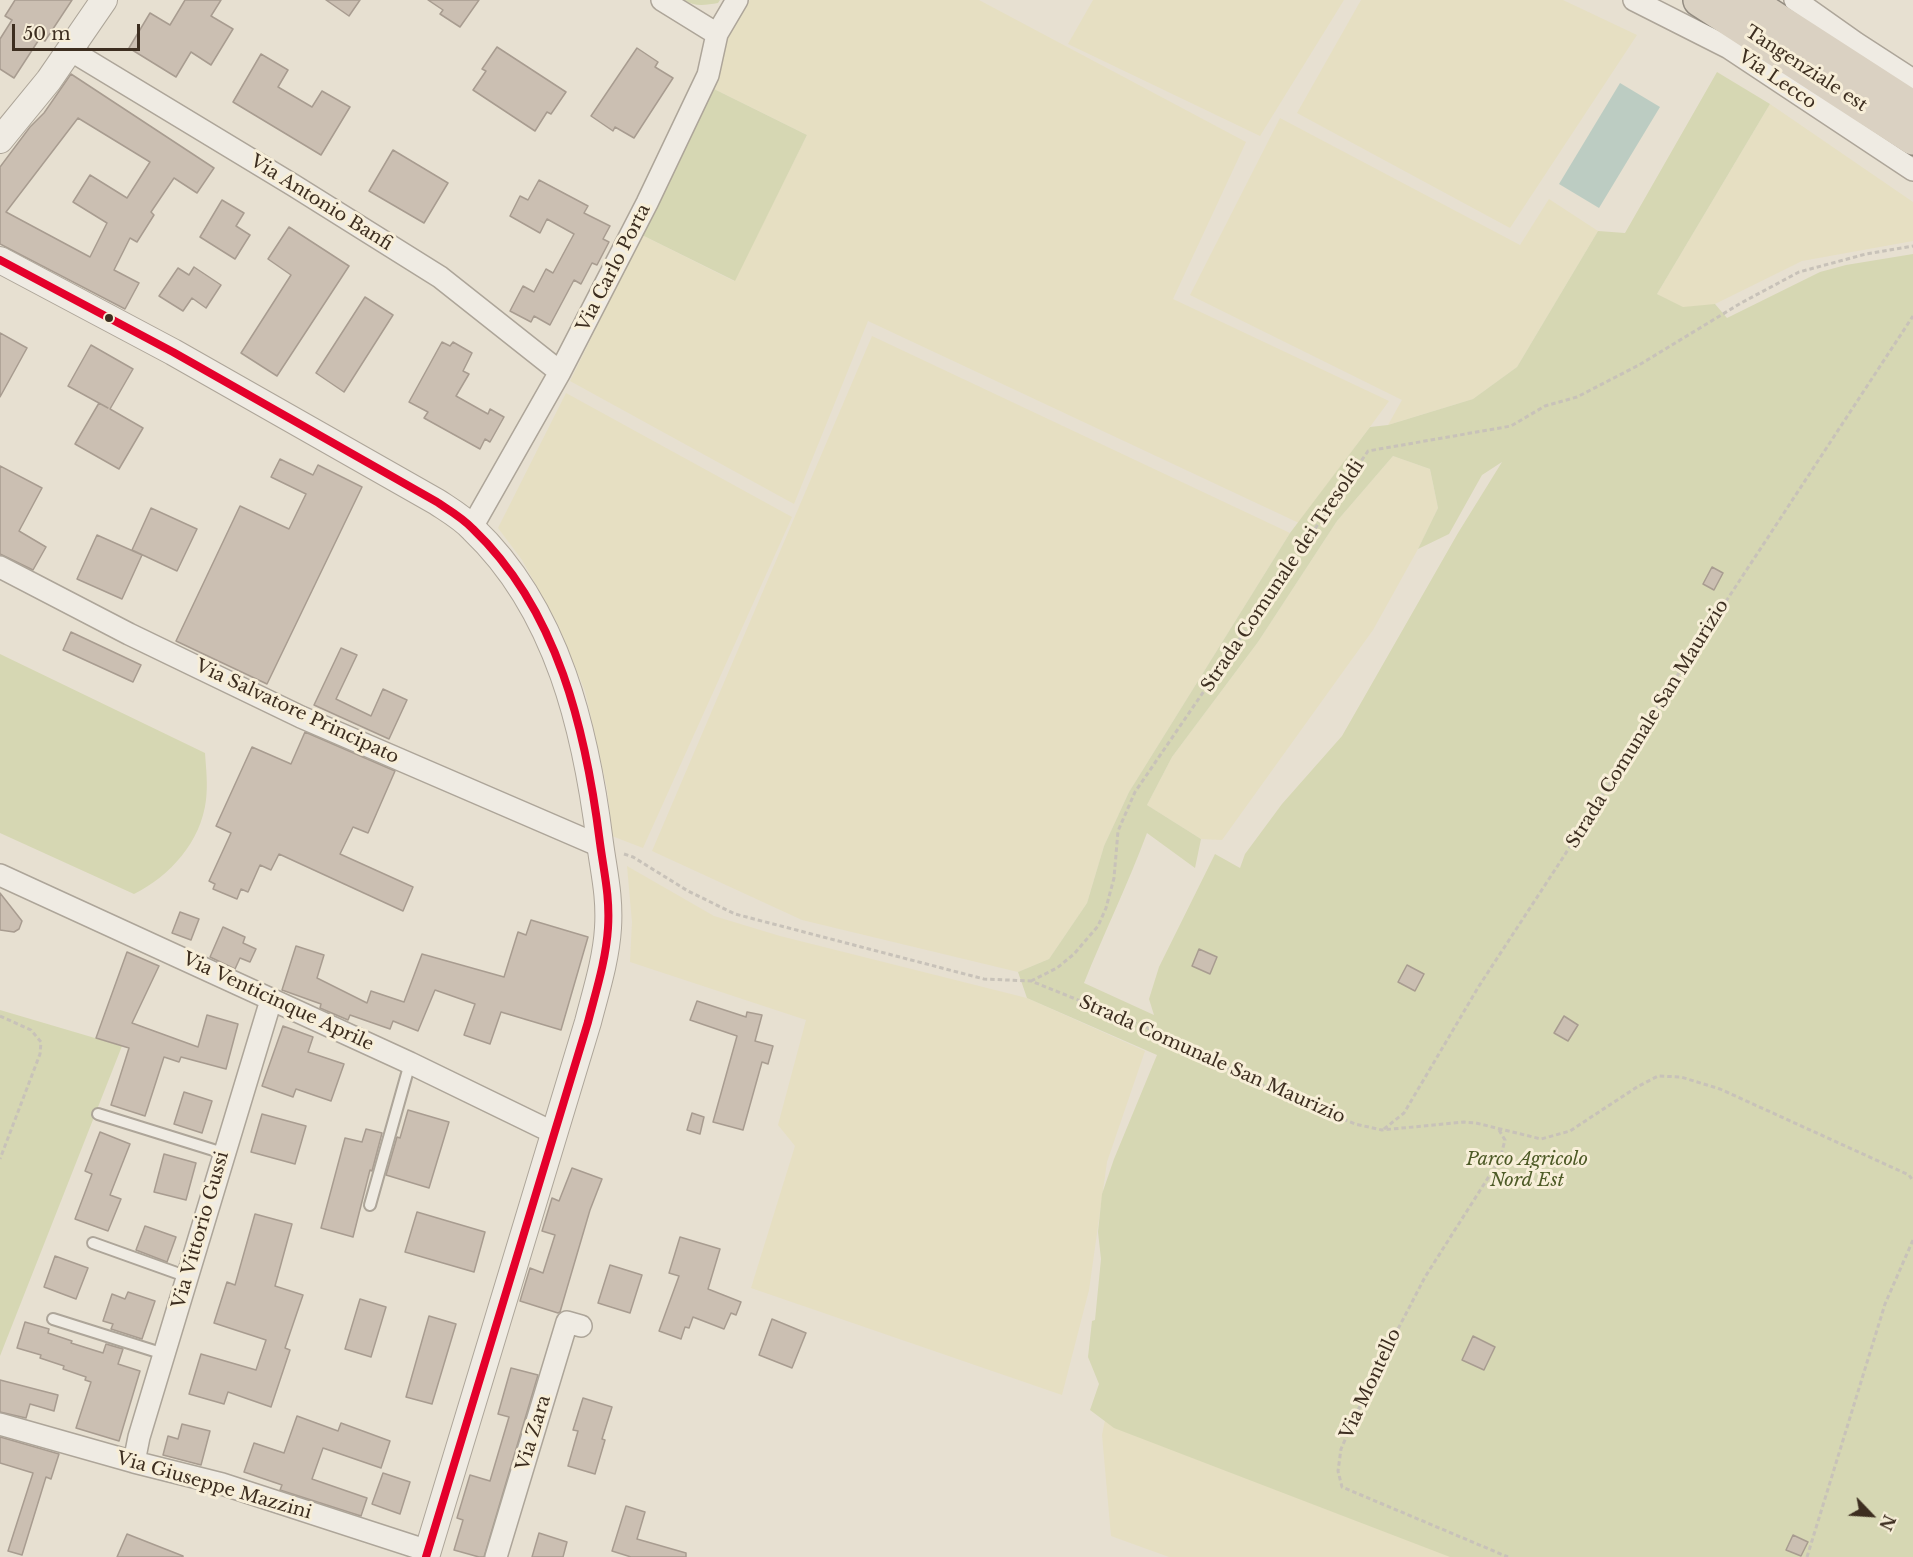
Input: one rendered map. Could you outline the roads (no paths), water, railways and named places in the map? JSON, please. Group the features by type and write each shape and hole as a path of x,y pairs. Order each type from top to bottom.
{"highway":[{"name":"Tangenziale est","path":"1700,0 1913,138"},
{"name":"Tangenziale est","path":"1746,0 1913,108"}],"street":[{"path":"0,140 70,50 104,0"},
{"path":"662,0 717,34"},
{"name":"Via Carlo Porta","path":"472,527 560,372 647,203 708,75 717,34 736,0"},
{"name":"Via Lecco","path":"1634,0 1729,48 1913,170"},
{"path":"1795,0 1913,80"},
{"name":"Via Antonio Banfi","path":"70,50 284,179 440,277 560,372"},
{"path":"0,260 182,357 437,501 472,527 490,546 526,594 552,643 576,718 589,770 607,882 608,929 588,1022 433,1555"},
{"name":"Via Salvatore Principato","path":"0,567 301,717 600,846"},
{"name":"Via Venticinque Aprile","path":"0,875 410,1063 554,1133"},
{"name":"Via Vittorio Gussi","path":"134,1462 139,1437 223,1153 271,1000"},
{"name":"Via Zara","path":"496,1557 567,1322 581,1326"},
{"name":"Via Giuseppe Mazzini","path":"0,1424 222,1484 433,1555"}],"lane":[{"path":"370,1205 410,1063"},
{"path":"98,1114 223,1153"},
{"path":"93,1243 188,1277"},
{"path":"52,1318 164,1354"}],"park label":[{"name":"Parco Agricolo Nord Est","path":"1527,1170"}]}
